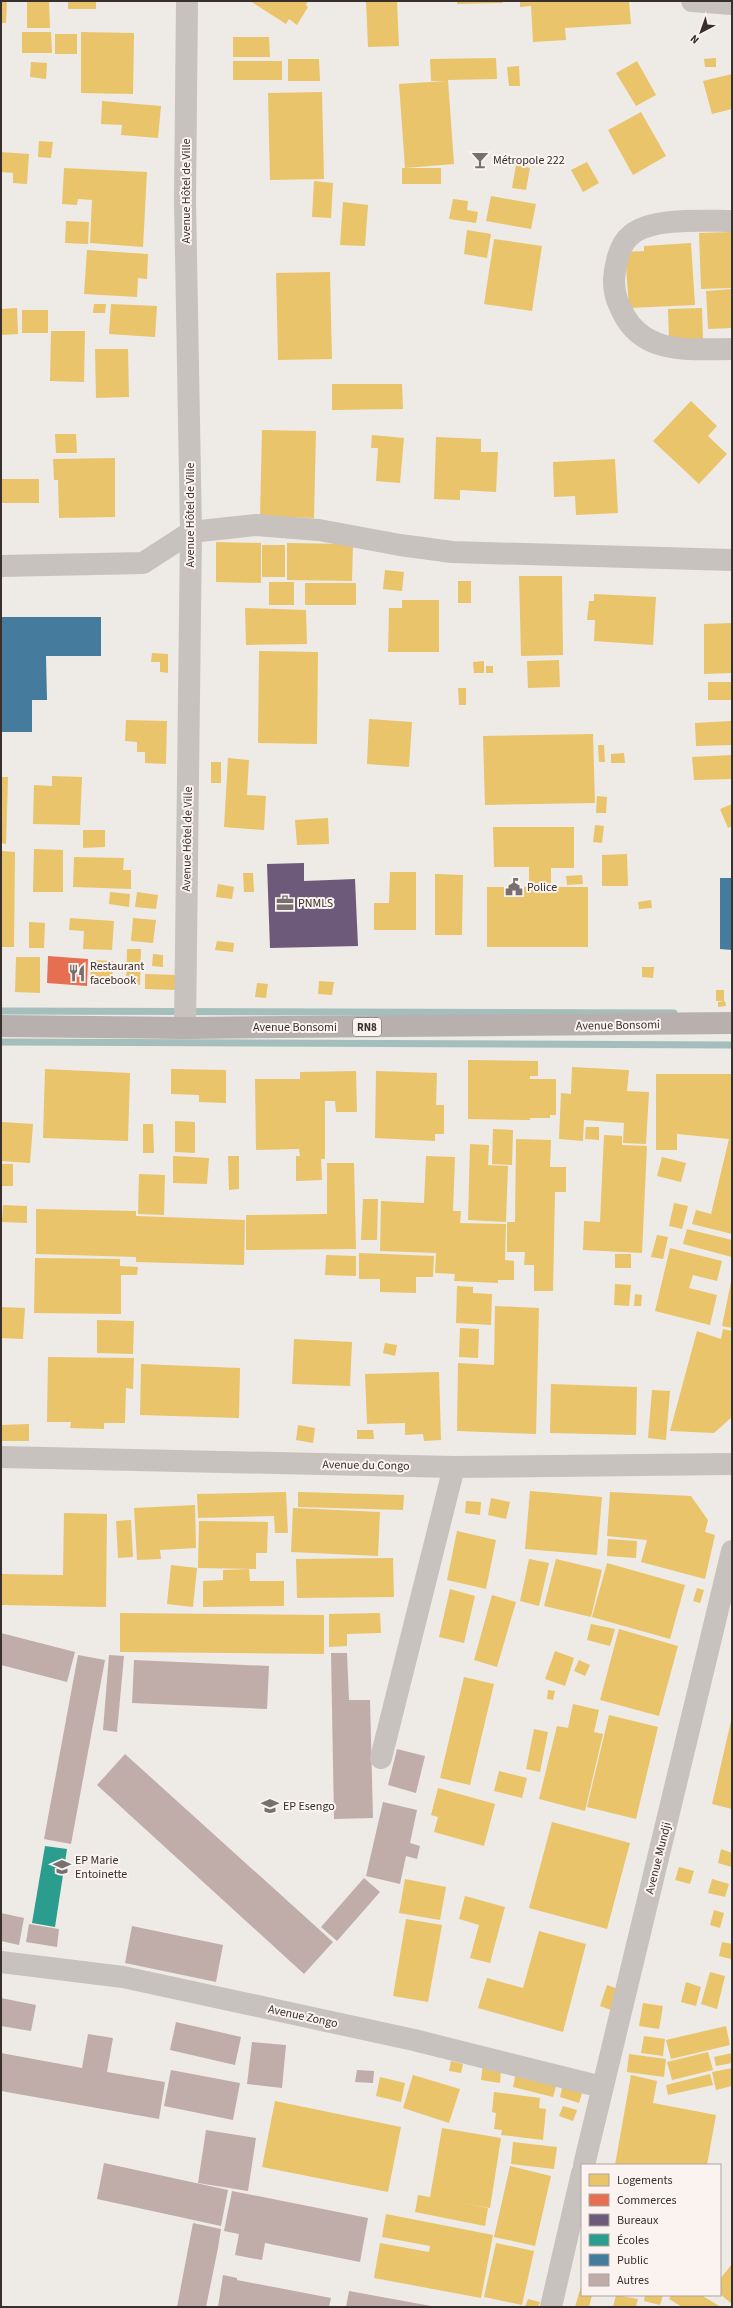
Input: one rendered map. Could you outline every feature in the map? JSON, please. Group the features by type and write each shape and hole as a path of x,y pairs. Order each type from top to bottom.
{"main road":[{"name":"Avenue Bonsomi","path":"1,1026 185,1028 732,1023"}],"street":[{"name":"Avenue Hôtel de Ville","path":"185,1028 191,532 185,200 187,1"},
{"path":"692,1 732,4"},
{"path":"732,221 658,223 630,235 615,261 614,294 627,321 644,338 671,348 732,349"},
{"path":"1,566 143,563 191,532 256,525 319,530 400,545 452,552 732,560"},
{"name":"Avenue du Congo","path":"1,1457 454,1467 732,1464"},
{"path":"381,1758 454,1467"},
{"name":"Avenue Mundji","path":"584,2164 732,1551"},
{"name":"Avenue Zongo","path":"1,1962 130,1978 414,2040 602,2087"},
{"path":"551,2307 581,2176"}],"building: Logements":[{"path":"1,1 7,1 6,23 1,23"},
{"path":"27,1 49,1 50,28 27,28"},
{"path":"68,1 96,1 96,9 68,9"},
{"path":"250,1 308,1 306,5 308,7 297,25 289,19 286,24"},
{"path":"366,1 397,1 399,46 368,47"},
{"path":"457,1 503,1 503,3 457,4"},
{"path":"520,1 629,1 631,24 565,28 566,40 533,42 531,6 520,7"},
{"path":"22,32 51,32 52,53 22,53"},
{"path":"81,32 134,33 133,94 81,93"},
{"path":"55,34 77,34 77,54 55,54"},
{"path":"233,37 269,37 270,57 233,57"},
{"path":"496,58 497,79 448,80 454,164 405,168 399,84 446,81 431,81 430,59"},
{"path":"716,58 716,67 705,67 704,59"},
{"path":"288,59 319,59 320,81 288,81"},
{"path":"233,61 282,61 282,80 233,80"},
{"path":"637,61 656,95 636,106 616,73"},
{"path":"31,62 47,63 46,79 30,77"},
{"path":"519,66 520,86 509,86 507,67"},
{"path":"732,74 732,109 712,114 703,81"},
{"path":"322,92 324,179 270,180 268,93"},
{"path":"102,101 161,106 158,138 121,135 122,125 101,124"},
{"path":"641,112 666,156 633,175 608,130"},
{"path":"39,141 53,142 51,158 38,157"},
{"path":"1,152 29,154 27,184 13,183 13,173 1,172"},
{"path":"587,162 599,183 583,192 571,170"},
{"path":"516,165 530,168 526,190 512,188"},
{"path":"64,168 147,172 143,247 90,243 92,200 78,199 77,205 62,204"},
{"path":"402,168 441,168 441,184 402,184"},
{"path":"314,181 333,183 331,218 312,217"},
{"path":"491,196 536,204 531,229 486,221"},
{"path":"453,199 468,201 467,210 478,212 476,223 449,219"},
{"path":"343,202 368,205 365,246 340,245"},
{"path":"66,221 89,222 88,244 65,243"},
{"path":"467,230 491,234 487,258 464,254"},
{"path":"731,232 732,288 701,289 699,233"},
{"path":"494,239 542,246 532,311 484,304"},
{"path":"691,243 695,305 629,308 625,252 644,251 644,246"},
{"path":"87,250 148,254 147,279 138,278 137,297 84,294"},
{"path":"330,272 332,359 278,360 276,273"},
{"path":"732,289 732,328 708,329 706,291"},
{"path":"94,304 106,304 105,313 93,313"},
{"path":"111,304 157,306 155,337 109,334"},
{"path":"17,308 18,334 1,335 1,309"},
{"path":"702,308 703,339 669,340 668,309"},
{"path":"22,310 48,310 48,333 22,333"},
{"path":"51,331 85,331 84,382 50,381"},
{"path":"95,349 128,349 129,397 96,398"},
{"path":"332,384 402,384 403,409 332,410"},
{"path":"691,401 717,426 708,436 727,454 699,484 653,441"},
{"path":"262,430 316,431 314,518 260,516"},
{"path":"55,434 76,434 77,453 56,453"},
{"path":"372,435 404,438 400,483 376,481 378,448 371,448"},
{"path":"436,437 481,439 481,452 498,452 496,492 460,490 460,500 434,499"},
{"path":"115,458 115,517 59,518 58,480 54,480 53,459"},
{"path":"615,459 618,513 576,515 575,496 554,497 553,462"},
{"path":"1,479 39,479 39,503 2,503"},
{"path":"216,542 261,543 261,583 216,582"},
{"path":"287,543 353,544 352,581 287,580"},
{"path":"262,545 285,545 285,577 262,577"},
{"path":"385,570 404,572 402,591 383,589"},
{"path":"519,576 562,576 563,655 521,656"},
{"path":"458,581 471,581 471,603 458,603"},
{"path":"269,582 294,582 294,605 269,605"},
{"path":"305,583 356,583 356,605 305,605"},
{"path":"594,594 656,597 653,645 594,641 595,620 587,620 589,601 594,601"},
{"path":"402,600 439,600 439,652 388,652 389,608 402,608"},
{"path":"245,608 306,610 307,644 246,645"},
{"path":"732,623 732,673 704,674 704,624"},
{"path":"259,651 318,652 317,744 258,743"},
{"path":"152,653 168,654 168,673 160,672 160,662 151,662"},
{"path":"559,660 560,687 528,688 527,661"},
{"path":"484,661 484,673 474,673 473,662"},
{"path":"486,666 493,666 493,673 486,673"},
{"path":"708,682 732,682 732,700 708,700"},
{"path":"458,688 466,688 466,705 459,705"},
{"path":"369,719 412,722 409,767 367,764"},
{"path":"126,720 167,721 166,764 145,763 145,752 137,752 137,742 125,741"},
{"path":"732,721 732,745 696,746 695,723"},
{"path":"593,734 595,803 485,805 483,736"},
{"path":"598,745 604,745 605,762 599,762"},
{"path":"624,753 625,763 611,763 611,754"},
{"path":"732,755 732,779 694,780 692,757"},
{"path":"228,758 249,760 247,795 266,796 264,830 224,827"},
{"path":"211,762 221,762 221,783 211,783"},
{"path":"52,776 82,777 80,825 33,824 34,785 52,786"},
{"path":"1,777 8,777 6,844 1,843"},
{"path":"597,796 607,797 606,813 596,813"},
{"path":"732,804 732,826 728,828 720,809"},
{"path":"328,818 329,844 297,845 295,820"},
{"path":"595,825 604,826 602,843 593,842"},
{"path":"493,827 574,827 574,868 551,868 551,887 588,887 588,947 487,947 487,887 529,887 529,867 494,867"},
{"path":"83,830 105,830 105,847 83,848"},
{"path":"34,849 63,850 63,892 33,892"},
{"path":"1,851 15,852 14,947 1,947"},
{"path":"627,854 628,886 602,886 602,855"},
{"path":"74,857 124,858 123,870 131,870 131,889 73,887"},
{"path":"390,872 416,872 416,930 374,930 374,903 389,903"},
{"path":"243,873 253,873 254,892 244,892"},
{"path":"435,874 463,875 462,935 435,935"},
{"path":"582,875 583,884 567,885 566,876"},
{"path":"218,884 234,887 232,899 216,897"},
{"path":"110,892 130,894 129,907 109,904"},
{"path":"137,892 158,895 156,909 135,907"},
{"path":"651,900 652,908 639,909 638,902"},
{"path":"70,918 114,921 112,950 83,949 84,931 69,930"},
{"path":"133,918 156,920 153,943 131,941"},
{"path":"29,922 45,923 44,948 29,948"},
{"path":"217,941 234,943 233,952 215,950"},
{"path":"127,949 141,949 140,985 126,985"},
{"path":"153,954 163,955 163,967 152,966"},
{"path":"16,957 40,957 40,993 15,992"},
{"path":"91,960 113,961 112,981 90,980"},
{"path":"642,967 654,967 653,978 642,977"},
{"path":"145,974 178,975 177,990 145,989"},
{"path":"319,981 334,982 332,995 318,994"},
{"path":"257,983 268,984 266,998 255,997"},
{"path":"716,990 724,990 724,1001 716,1001"},
{"path":"725,1001 726,1006 718,1007 718,1002"},
{"path":"468,1060 538,1061 538,1076 530,1076 530,1079 556,1079 556,1115 550,1115 550,1118 530,1118 530,1120 468,1119"},
{"path":"572,1067 629,1070 627,1091 649,1092 646,1144 623,1143 624,1123 584,1120 583,1141 559,1139 561,1093 571,1094"},
{"path":"45,1069 130,1073 128,1141 43,1138"},
{"path":"171,1069 226,1070 226,1103 199,1102 199,1095 171,1094"},
{"path":"356,1071 357,1112 336,1112 335,1101 325,1101 325,1159 321,1159 322,1180 296,1181 296,1156 300,1156 299,1149 256,1150 255,1079 300,1079 300,1072"},
{"path":"376,1071 437,1073 436,1105 444,1105 444,1134 435,1134 435,1141 375,1138"},
{"path":"656,1074 732,1074 732,1234 692,1224 696,1210 711,1214 729,1139 677,1134 677,1150 656,1150"},
{"path":"175,1121 195,1122 195,1153 175,1152"},
{"path":"1,1122 33,1124 30,1163 1,1161"},
{"path":"143,1124 153,1124 154,1153 143,1153"},
{"path":"586,1127 599,1127 599,1140 585,1139"},
{"path":"493,1129 513,1130 512,1165 492,1164"},
{"path":"604,1135 622,1136 622,1145 647,1146 642,1253 583,1250 584,1221 600,1222"},
{"path":"516,1139 551,1140 550,1167 566,1167 566,1192 555,1192 553,1291 534,1291 534,1265 524,1265 525,1252 507,1252 507,1222 515,1222"},
{"path":"470,1144 489,1145 488,1165 508,1166 506,1222 468,1220"},
{"path":"173,1156 209,1158 207,1184 173,1183"},
{"path":"228,1156 239,1156 239,1189 229,1190"},
{"path":"426,1156 455,1157 453,1211 461,1211 460,1223 506,1224 505,1260 514,1261 514,1280 498,1280 498,1283 454,1281 455,1274 435,1273 436,1253 380,1251 381,1201 424,1203"},
{"path":"662,1157 686,1163 681,1182 657,1176"},
{"path":"327,1163 354,1163 356,1249 246,1250 246,1215 327,1214"},
{"path":"1,1164 13,1164 13,1186 1,1186"},
{"path":"139,1174 165,1175 164,1215 138,1214"},
{"path":"363,1199 378,1199 377,1240 361,1240"},
{"path":"674,1203 688,1206 682,1229 669,1226"},
{"path":"3,1205 27,1206 27,1223 2,1222"},
{"path":"36,1209 136,1211 136,1216 245,1220 244,1265 136,1262 136,1257 36,1254"},
{"path":"687,1229 732,1240 732,1257 683,1244"},
{"path":"657,1235 668,1237 663,1259 651,1257"},
{"path":"670,1248 722,1261 717,1281 693,1275 689,1288 717,1295 710,1325 655,1311"},
{"path":"359,1253 434,1256 433,1277 416,1277 416,1293 380,1292 380,1279 359,1279"},
{"path":"615,1254 631,1254 631,1268 615,1268"},
{"path":"326,1255 356,1256 356,1276 325,1275"},
{"path":"35,1258 120,1259 120,1266 138,1267 137,1275 121,1275 121,1314 34,1313"},
{"path":"732,1282 732,1328 722,1326"},
{"path":"615,1284 631,1285 629,1306 614,1305"},
{"path":"457,1286 473,1287 473,1293 492,1294 491,1325 456,1323"},
{"path":"635,1294 642,1295 641,1306 634,1306"},
{"path":"495,1306 539,1308 536,1434 457,1431 458,1363 494,1365"},
{"path":"1,1307 25,1308 23,1339 1,1338"},
{"path":"97,1320 134,1321 133,1354 97,1353"},
{"path":"460,1328 479,1329 478,1358 459,1357"},
{"path":"723,1329 732,1331 732,1417 714,1433 670,1431 697,1331 721,1339"},
{"path":"294,1339 352,1342 350,1386 292,1384"},
{"path":"385,1343 397,1345 395,1356 383,1353"},
{"path":"48,1357 134,1358 133,1389 126,1388 125,1423 104,1423 104,1429 70,1428 71,1422 47,1422"},
{"path":"141,1364 240,1368 239,1418 140,1415"},
{"path":"439,1372 441,1440 424,1441 423,1434 405,1435 405,1423 367,1424 365,1374"},
{"path":"551,1384 637,1387 636,1435 550,1433"},
{"path":"652,1390 670,1391 666,1440 648,1438"},
{"path":"29,1424 29,1441 1,1441 1,1425"},
{"path":"298,1425 315,1428 313,1443 296,1440"},
{"path":"357,1430 373,1430 374,1439 357,1439"},
{"path":"530,1491 602,1497 597,1555 525,1549"},
{"path":"286,1492 288,1533 275,1533 274,1516 198,1518 197,1494"},
{"path":"298,1492 404,1495 403,1510 298,1507"},
{"path":"610,1492 691,1496 708,1520 705,1532 715,1535 705,1579 641,1562 647,1540 607,1536"},
{"path":"491,1498 510,1502 506,1519 488,1515"},
{"path":"466,1501 481,1502 480,1515 465,1513"},
{"path":"195,1505 196,1548 160,1550 161,1559 137,1560 134,1508"},
{"path":"293,1508 380,1512 378,1556 291,1552"},
{"path":"64,1513 107,1514 106,1607 1,1605 1,1574 63,1575"},
{"path":"131,1520 133,1557 118,1558 116,1521"},
{"path":"199,1521 268,1522 267,1553 256,1553 256,1569 198,1568"},
{"path":"457,1531 496,1540 486,1589 447,1580"},
{"path":"608,1539 637,1541 636,1558 607,1556"},
{"path":"393,1558 394,1597 297,1598 296,1559"},
{"path":"529,1559 549,1563 539,1606 520,1601"},
{"path":"556,1559 602,1570 591,1617 544,1606"},
{"path":"607,1563 685,1585 670,1639 592,1617"},
{"path":"171,1565 197,1568 193,1607 167,1604"},
{"path":"249,1569 250,1581 284,1581 284,1606 203,1607 203,1581 223,1580 223,1570"},
{"path":"697,1588 704,1590 700,1603 693,1601"},
{"path":"450,1589 475,1596 464,1643 439,1637"},
{"path":"492,1595 516,1602 497,1667 474,1660"},
{"path":"120,1613 324,1615 324,1654 120,1652"},
{"path":"380,1613 381,1633 347,1634 347,1646 329,1647 329,1614"},
{"path":"591,1624 615,1629 610,1646 587,1640"},
{"path":"619,1629 678,1646 659,1716 600,1700"},
{"path":"555,1651 574,1658 565,1686 545,1679"},
{"path":"579,1660 590,1665 585,1676 574,1671"},
{"path":"464,1677 494,1684 470,1785 440,1778"},
{"path":"548,1690 555,1691 553,1700 547,1699"},
{"path":"573,1704 599,1710 594,1732 603,1734 585,1811 539,1799 557,1726 568,1728"},
{"path":"609,1715 658,1727 636,1819 587,1807"},
{"path":"731,1721 732,1722 732,1809 712,1804"},
{"path":"534,1729 548,1732 540,1772 526,1769"},
{"path":"499,1771 527,1778 522,1798 494,1791"},
{"path":"438,1788 495,1804 484,1846 434,1832 438,1817 431,1815"},
{"path":"552,1822 630,1843 607,1929 529,1908"},
{"path":"721,1849 732,1853 732,1867 718,1863"},
{"path":"679,1867 694,1871 690,1884 675,1880"},
{"path":"405,1879 446,1887 440,1920 399,1913"},
{"path":"712,1879 729,1884 725,1897 708,1893"},
{"path":"465,1896 505,1907 490,1963 470,1958 479,1925 459,1919"},
{"path":"714,1910 724,1913 720,1928 710,1925"},
{"path":"406,1919 442,1925 428,2002 393,1996"},
{"path":"539,1931 586,1944 563,2032 478,2008 487,1978 523,1988"},
{"path":"722,1942 732,1944 731,1959 719,1956"},
{"path":"710,1972 725,1976 717,2009 701,2004"},
{"path":"686,1982 701,1987 696,2006 681,2002"},
{"path":"607,1985 618,1989 611,2010 600,2006"},
{"path":"643,2003 663,2006 659,2029 639,2026"},
{"path":"726,2026 730,2045 671,2059 666,2040"},
{"path":"644,2036 665,2039 663,2056 641,2053"},
{"path":"708,2052 713,2070 672,2080 667,2062"},
{"path":"732,2053 732,2063 716,2066 714,2057"},
{"path":"629,2054 666,2059 664,2077 627,2072"},
{"path":"451,2061 463,2064 461,2073 449,2071"},
{"path":"483,2063 501,2070 500,2083 481,2080"},
{"path":"732,2068 732,2086 716,2090 712,2072"},
{"path":"516,2073 557,2083 553,2097 513,2087"},
{"path":"710,2074 713,2085 668,2095 666,2085"},
{"path":"413,2075 460,2089 449,2123 403,2108"},
{"path":"631,2075 657,2081 653,2103 716,2115 707,2164 615,2164"},
{"path":"380,2077 405,2083 401,2102 376,2096"},
{"path":"563,2084 583,2090 579,2103 560,2097"},
{"path":"494,2092 540,2098 539,2108 546,2109 543,2140 501,2135 502,2130 494,2129 496,2113 492,2112"},
{"path":"275,2101 401,2127 388,2192 262,2167"},
{"path":"563,2106 577,2110 573,2121 559,2116"},
{"path":"442,2128 501,2138 490,2208 457,2202 488,2208 485,2226 415,2212 418,2195 430,2197"},
{"path":"513,2142 557,2147 554,2169 511,2164"},
{"path":"510,2166 551,2176 535,2246 494,2237"},
{"path":"386,2214 493,2235 481,2298 374,2278 380,2243 429,2252 430,2246 382,2237"},
{"path":"496,2243 534,2251 522,2305 484,2297"},
{"path":"732,2264 732,2304 721,2295 721,2278"},
{"path":"581,2286 581,2296 592,2296 589,2307 575,2307"},
{"path":"616,2296 638,2299 636,2307 613,2307"},
{"path":"645,2296 663,2296 660,2305 644,2301"},
{"path":"670,2296 703,2296 721,2307 682,2307 669,2299"},
{"path":"528,2299 540,2302 538,2307 525,2307"}],"building: Commerces":[{"path":"48,956 88,959 87,986 47,983"}],"building: Bureaux":[{"path":"304,863 304,881 355,879 358,946 270,948 267,864"}],"building: Écoles":[{"path":"45,1846 67,1849 55,1927 32,1923"}],"building: Public":[{"path":"1,617 101,617 101,656 46,656 47,700 32,700 32,732 1,732"},
{"path":"720,878 732,878 732,950 720,949"}],"building: Autres":[{"path":"1,1633 75,1652 67,1682 1,1665"},
{"path":"331,1653 347,1653 349,1700 370,1700 373,1818 334,1819"},
{"path":"78,1655 105,1660 71,1844 44,1839"},
{"path":"109,1655 124,1656 117,1732 103,1730"},
{"path":"134,1660 269,1666 267,1709 132,1703"},
{"path":"397,1749 425,1756 416,1793 388,1785"},
{"path":"125,1754 333,1942 304,1974 97,1785"},
{"path":"383,1802 417,1810 410,1843 420,1846 417,1859 406,1856 400,1884 366,1876"},
{"path":"364,1878 380,1892 337,1941 321,1927"},
{"path":"1,1913 24,1918 19,1945 1,1941"},
{"path":"29,1924 59,1929 57,1947 26,1942"},
{"path":"132,1926 223,1945 216,1982 125,1963"},
{"path":"1,1998 36,2005 31,2031 1,2026"},
{"path":"176,2022 241,2037 235,2065 170,2050"},
{"path":"88,2034 113,2038 107,2072 165,2082 159,2119 1,2091 1,2053 82,2068"},
{"path":"252,2042 286,2045 282,2088 247,2084"},
{"path":"171,2070 240,2083 233,2120 164,2106"},
{"path":"357,2070 374,2071 373,2083 355,2082"},
{"path":"206,2130 256,2138 248,2191 198,2183"},
{"path":"104,2163 228,2190 221,2226 97,2199"},
{"path":"232,2191 368,2218 360,2262 265,2243 262,2260 235,2255 239,2234 224,2231"},
{"path":"193,2223 221,2229 218,2248 206,2307 177,2307"},
{"path":"223,2275 237,2278 237,2280 331,2298 329,2307 218,2307"},
{"path":"349,2291 431,2306 431,2307 346,2307"}],"waterway":[{"path":"1,1011 674,1013"},
{"path":"1,1042 732,1045"}],"place":[{"name":"Métropole 222","path":"480,160"},
{"name":"Police","path":"514,887"},
{"name":"PNMLS","path":"285,903"},
{"name":"Restaurant facebook","path":"77,973"},
{"name":"EP Esengo","path":"270,1806"},
{"name":"EP Marie Entoinette","path":"62,1867"}]}
